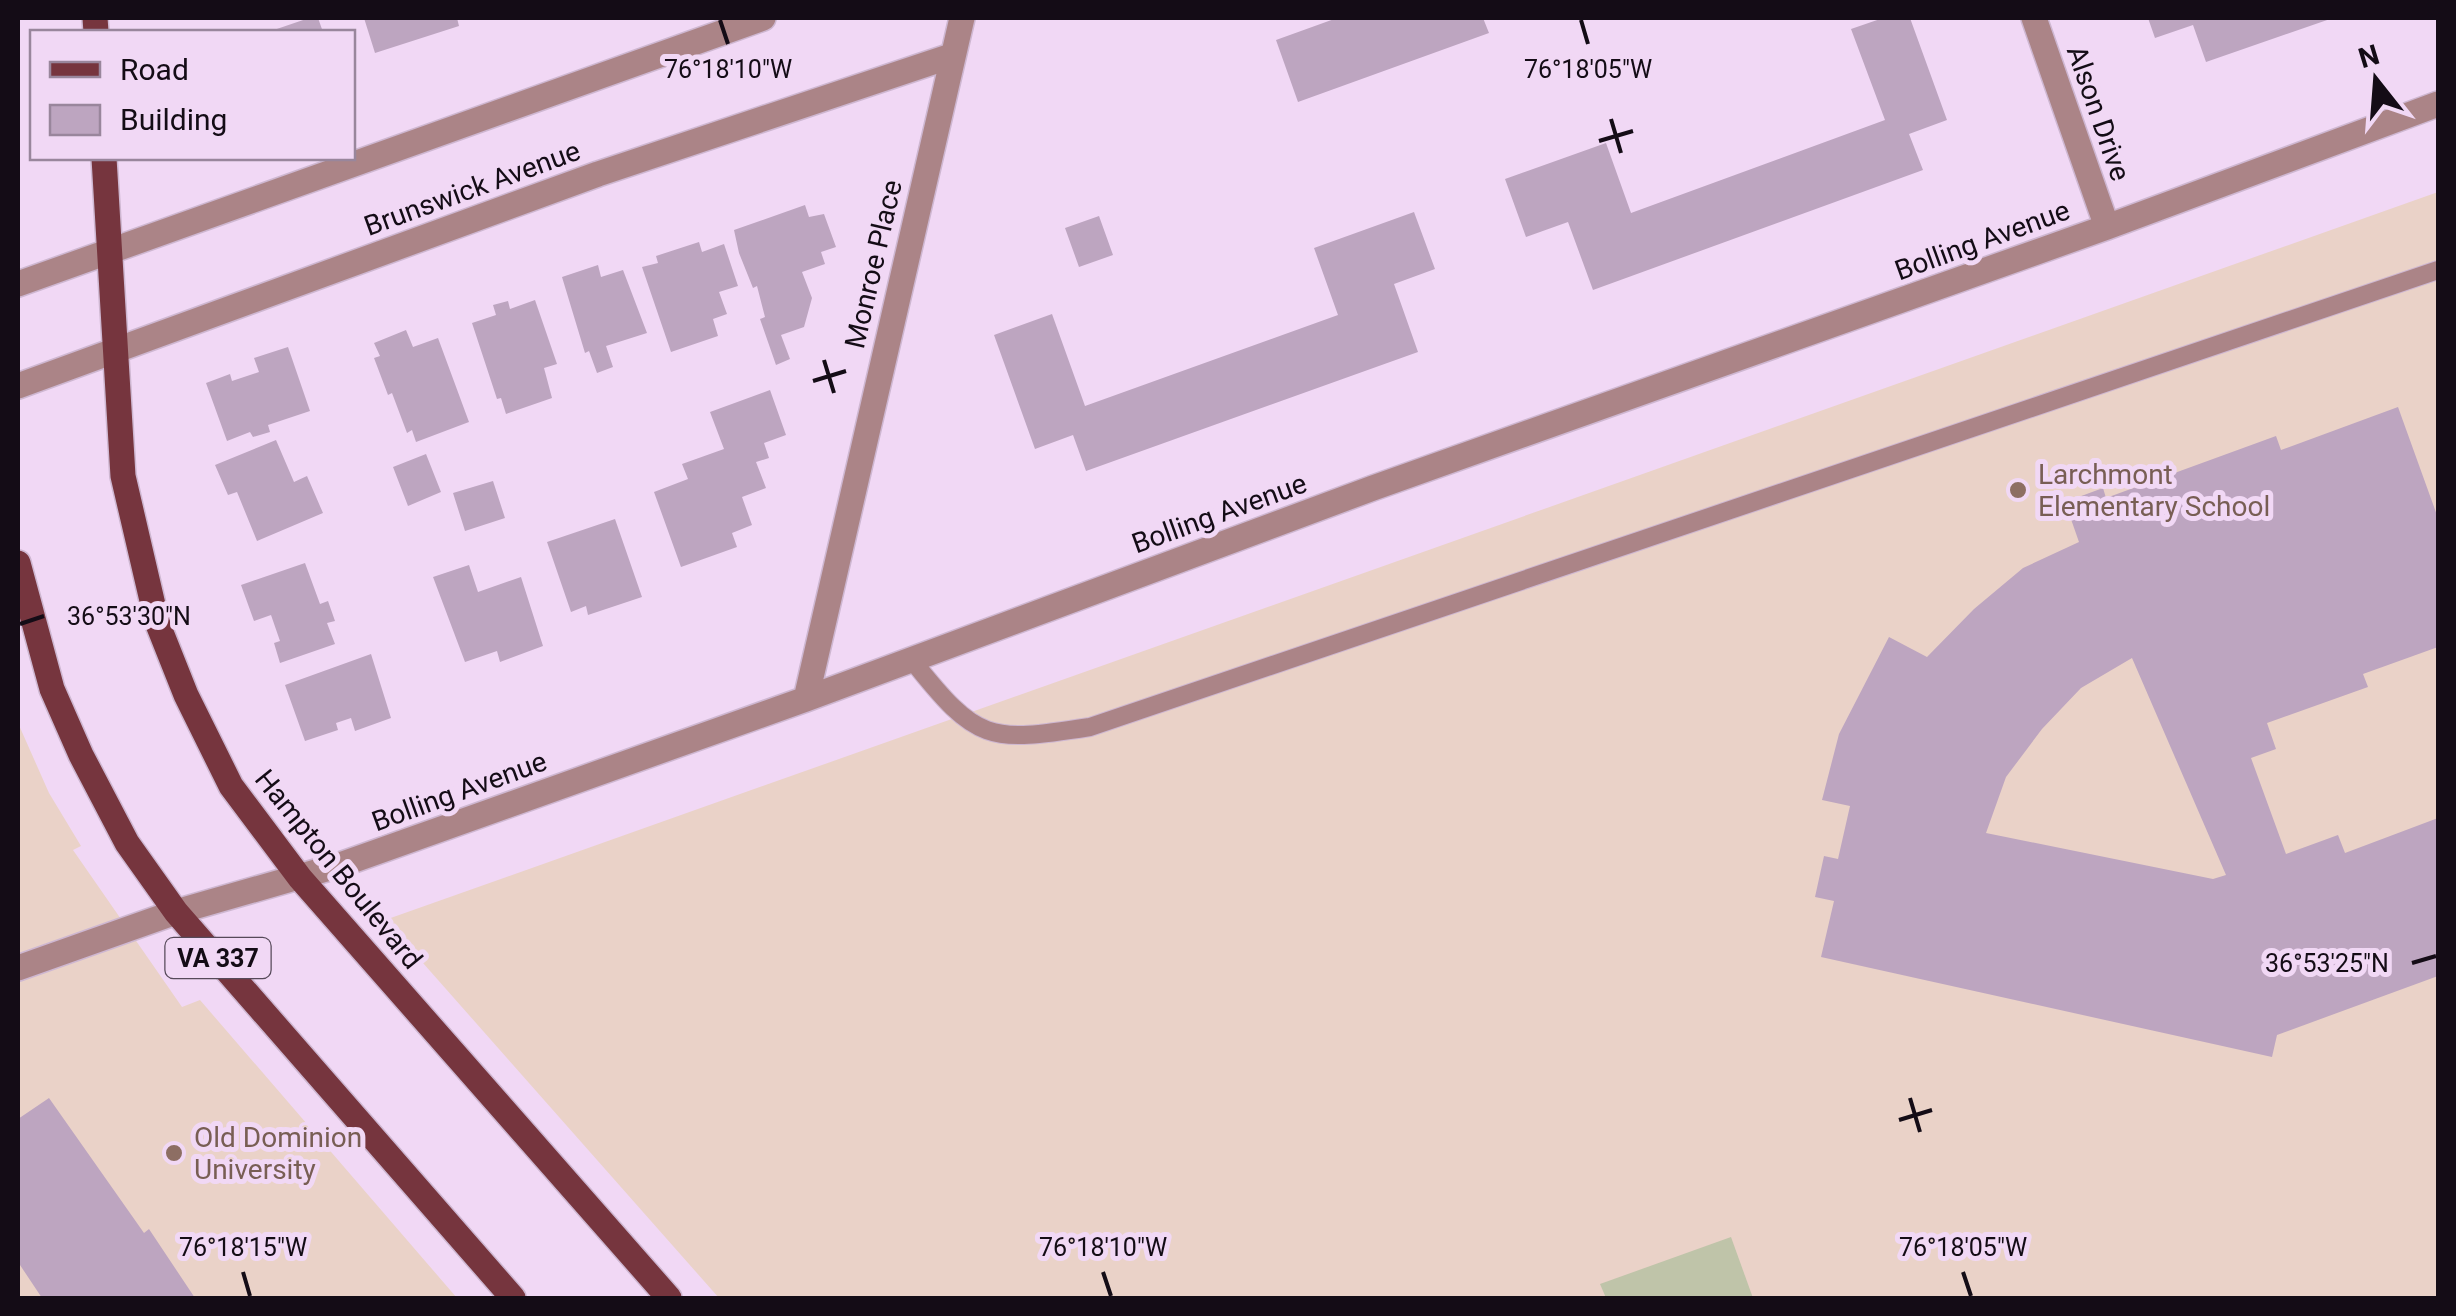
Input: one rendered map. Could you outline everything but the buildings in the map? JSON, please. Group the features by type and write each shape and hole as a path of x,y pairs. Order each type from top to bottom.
{"main road":[{"name":"Hampton Boulevard","path":"104,160 123,476 157,622 186,694 231,786 300,878 669,1298"},
{"name":"VA 337","path":"18,563 52,688 126,843 176,912 512,1298"}],"street":[{"path":"18,284 763,18"},
{"name":"Monroe Place","path":"806,699 962,18"},
{"name":"Alson Drive","path":"2034,18 2107,228"},
{"name":"Brunswick Avenue","path":"18,386 598,174 951,56"},
{"name":"Bolling Avenue","path":"18,968 176,912 300,878 806,699 1372,488 2107,228 2438,104"}],"lane":[{"path":"912,660 949,706 981,730 1022,738 1090,726 2438,270"}],"shaded area":[{"name":"Larchmont Elementary School","path":"2438,192 2438,1298 719,1298 385,920"},
{"name":"Old Dominion University","path":"18,723 49,793 81,846 73,850 182,1007 200,1000 457,1298 18,1298"}],"green space":[{"path":"1731,1237 1753,1298 1606,1298 1600,1284"}],"place":[{"name":"Larchmont Elementary School","path":"2018,490"},
{"name":"Old Dominion University","path":"174,1153"}]}
